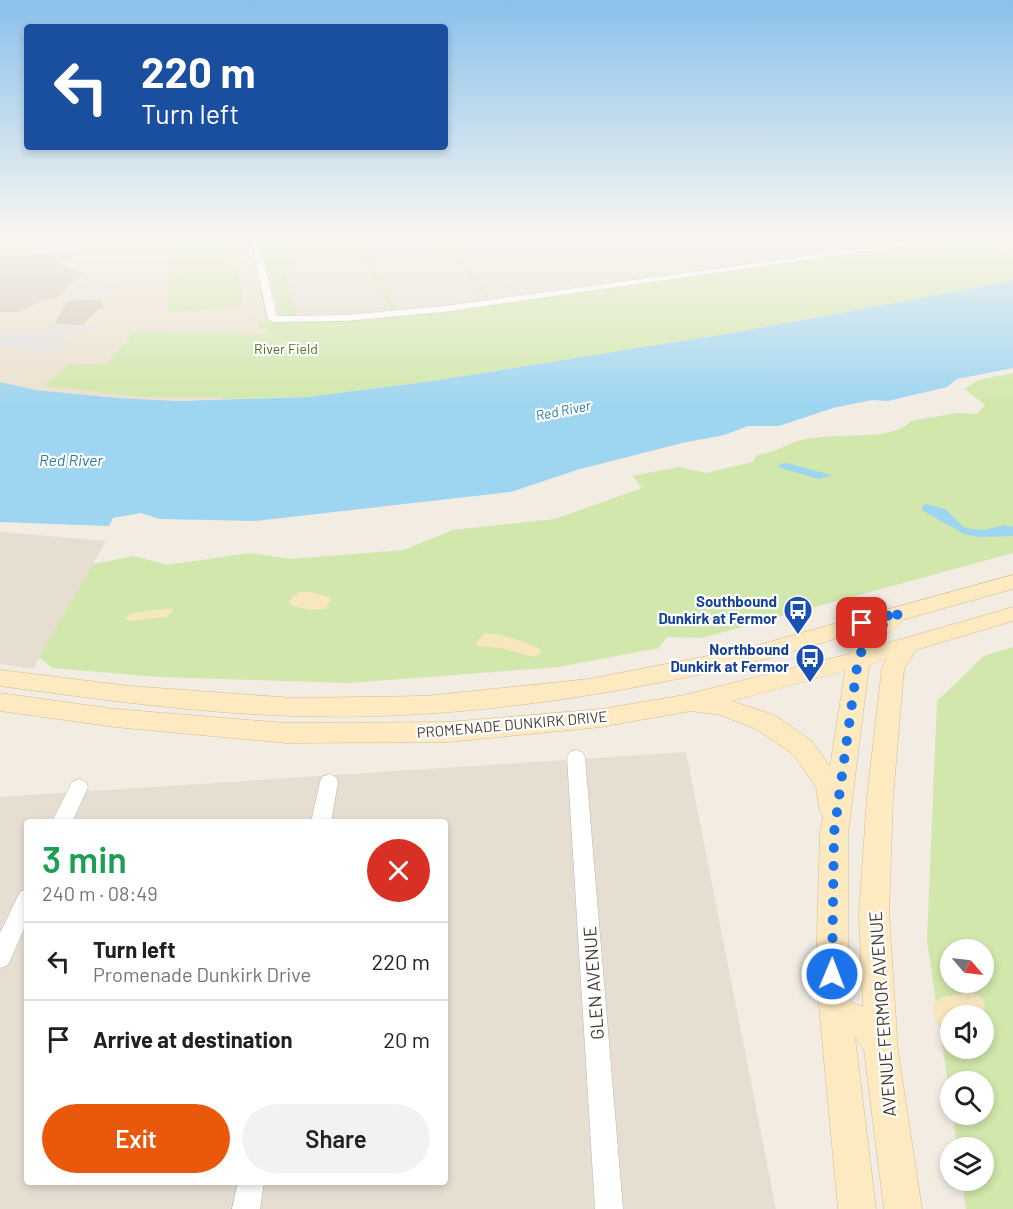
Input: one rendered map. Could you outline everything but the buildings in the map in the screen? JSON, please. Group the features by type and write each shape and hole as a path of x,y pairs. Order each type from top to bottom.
{"main road":[{"name":"PROMENADE DUNKIRK DRIVE","path":"0,678 130,695 307,706 425,705 589,688 743,657 1013,582"},
{"path":"834,833 858,660 868,636 901,612"},
{"name":"PROMENADE DUNKIRK DRIVE","path":"0,702 120,719 297,733 448,732 601,718 684,704 858,660 1013,614"},
{"name":"AVENUE FERMOR AVENUE","path":"903,1209 881,1052 874,914 880,797 892,668 910,644"},
{"path":"684,704 721,706 765,722 802,748 829,785 834,833 832,974 857,1209"},
{"path":"297,733 307,706"},
{"path":"837,1023 853,1018 870,1026 881,1052"}],"street":[{"path":"267,293 273,320 346,318 424,311 552,293"},
{"name":"GLEN AVENUE","path":"576,757 609,1209"},
{"path":"322,819 329,782"},
{"path":"63,819 79,787"},
{"path":"0,957 24,905"},
{"path":"246,1209 250,1185"}],"shaded area":[{"path":"0,293 271,293 278,318 221,399 178,401 118,398 36,390 0,382"},
{"path":"67,293 109,293 72,299 62,298"},
{"path":"271,293 576,293 390,317 278,318"},
{"path":"52,324 94,325 92,330 77,334 77,332 68,332 62,339 75,339 52,353 0,347 0,331 44,332"},
{"path":"0,532 106,541 33,669 0,664"},
{"path":"686,752 776,1209 0,1209 0,797"}],"green space":[{"path":"169,293 241,293 243,305 168,313"},
{"path":"275,293 291,293 297,317 284,316 280,313"},
{"path":"383,293 389,293 398,311 392,312"},
{"path":"482,293 486,293 491,300 487,300"},
{"name":"River Field","path":"576,293 946,293 743,331 439,380 308,397 221,399 222,397 142,397 44,386 69,364 105,365 135,332 266,334 269,329 259,328 257,323 390,317"},
{"path":"1013,373 1013,553 702,638 667,637 659,648 558,667 349,683 159,677 52,668 39,657 93,564 134,556 167,565 250,553 291,559 404,550 453,530 555,519 642,488 633,476 679,467 706,473 753,462 757,455 803,440 828,436 888,433 911,421 957,413 977,414 985,405 965,389 978,380"},
{"path":"1013,647 1013,1209 966,1209 963,1191 994,1191 994,1137 956,1137 954,1125 994,1125 994,1071 946,1071 944,1059 994,1059 994,1005 940,1005 940,1029 927,941 937,701 984,656"}],"sand":[{"path":"300,592 312,592 331,598 326,609 307,609 289,604 292,596"},
{"path":"171,608 174,610 166,617 130,621 125,618 132,613"},
{"path":"485,633 505,636 529,644 540,649 541,653 534,657 501,648 478,646 475,642"},
{"path":"974,993 983,999 984,1005 940,1005 940,1024 936,1024 932,1004 946,996"}],"water":[{"name":"Red River","path":"946,293 1013,293 1013,368 957,379 947,387 888,401 872,400 833,408 779,426 748,426 724,435 682,443 580,469 511,492 255,521 160,519 141,513 113,518 109,526 0,522 0,382 36,390 178,401 308,397 439,380 743,331"},
{"path":"787,463 831,476 818,479 778,467 780,464"},
{"path":"926,504 945,509 965,528 984,530 1004,525 1013,527 1013,536 979,537 964,534 922,510 922,506"}],"place":[{"name":"Southbound Dunkirk at Fermor","path":"798,636"},
{"name":"Northbound Dunkirk at Fermor","path":"810,684"}],"route":[{"path":"832,974 834,833 858,660 868,636 901,612 862,623"}]}
